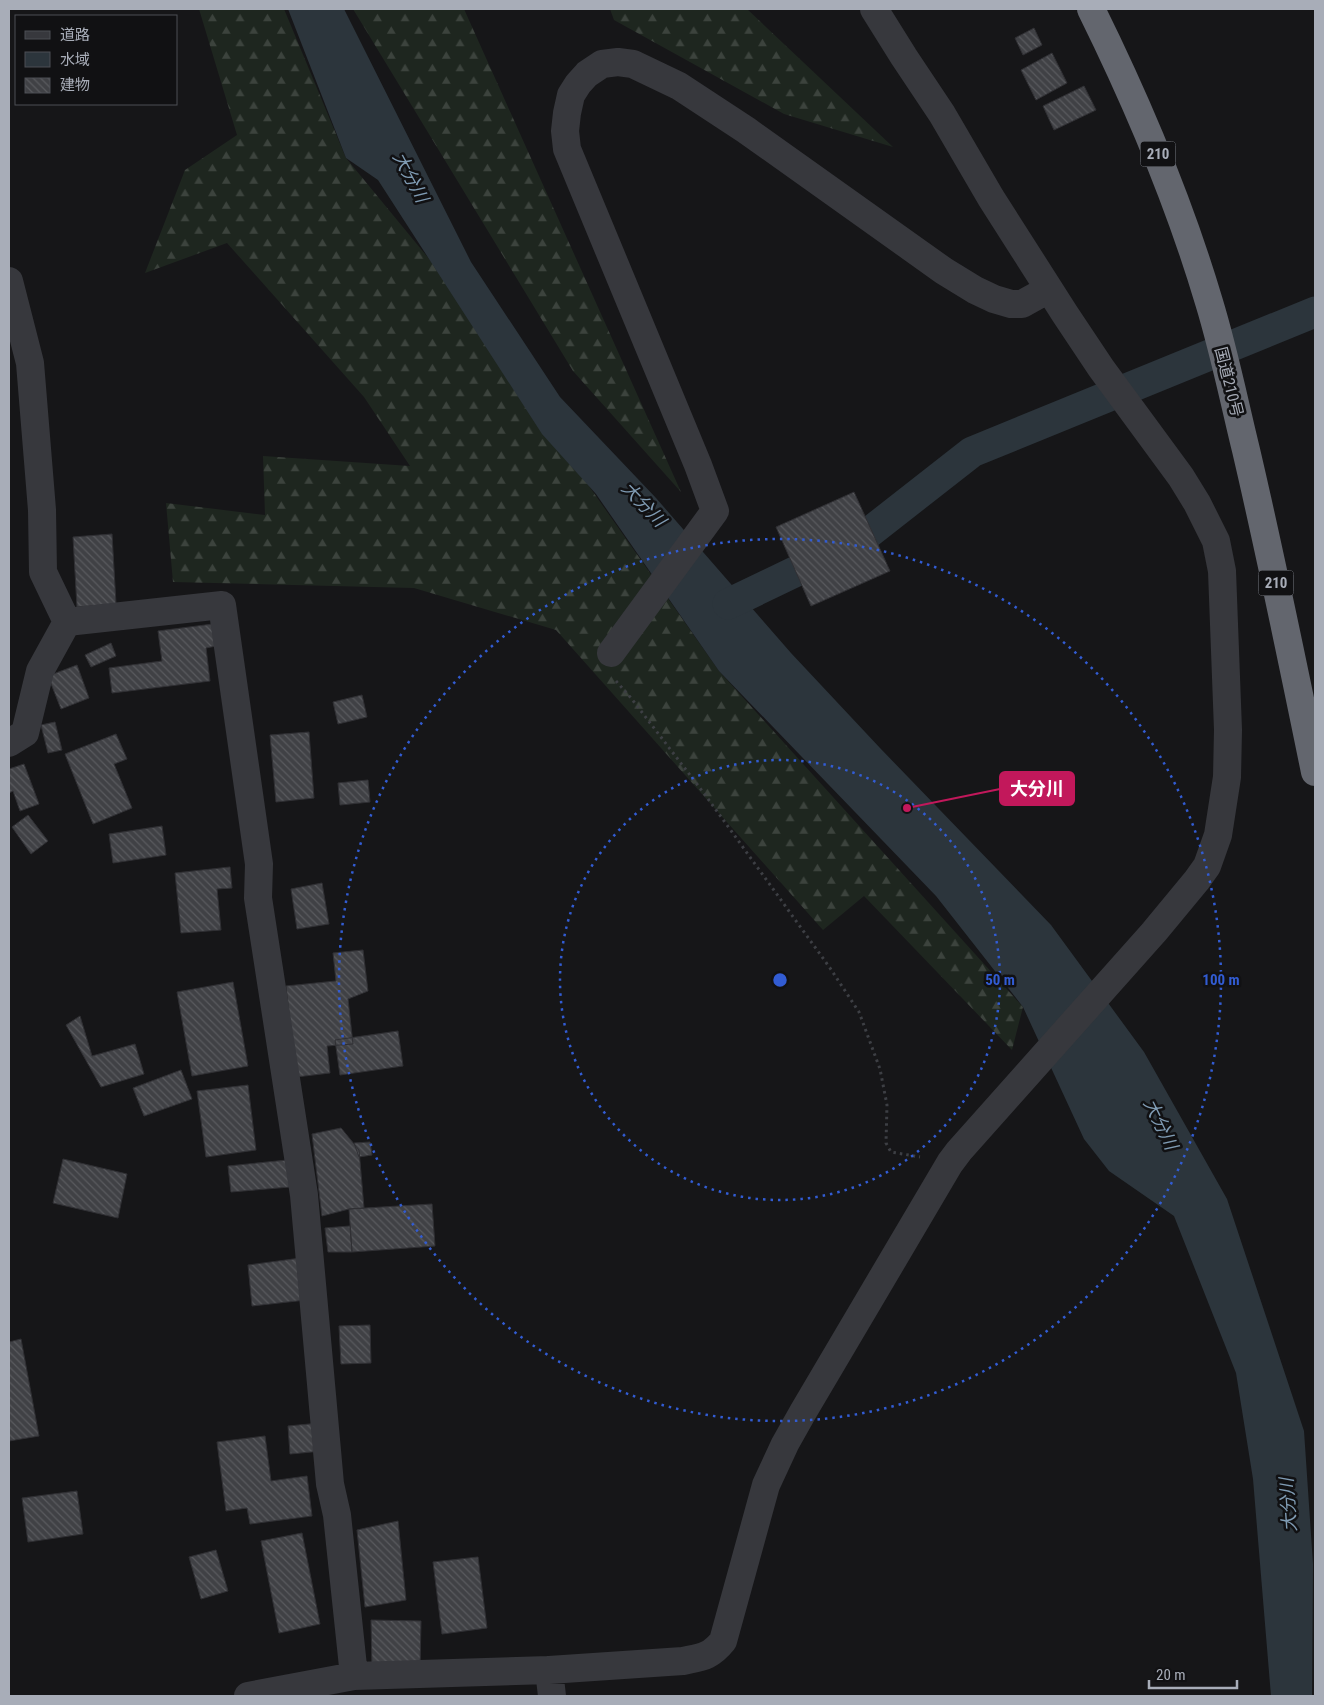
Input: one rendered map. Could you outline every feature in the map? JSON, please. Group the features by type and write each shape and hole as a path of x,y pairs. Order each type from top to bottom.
{"highway":[{"name":"国道210号","path":"1091,9 1118,62 1159,157 1181,216 1210,305 1264,528 1315,772"}],"street":[{"path":"248,1696 354,1676 550,1683 701,1658 714,1652 723,1641 766,1484 776,1462 830,1366 950,1163 958,1151 1154,932 1207,866 1218,835 1227,777 1228,730 1221,564 1216,541 1193,497 1101,368 1049,289 991,198 942,114 874,9"},
{"path":"611,653 715,511 698,465 567,149 566,131 571,95 588,74 602,64 618,62 633,64 679,86 792,162 944,271 987,296 1011,304 1022,304 1049,289"},
{"path":"9,281 30,363 42,510 43,572 67,622"},
{"path":"67,622 222,605 260,864 258,898 304,1195 330,1484 337,1515 354,1676"},
{"path":"9,743 25,733 40,671 67,622"}],"path":[{"path":"611,653 610,674 631,698 712,804 830,968 859,1012 880,1069 887,1105 886,1143 891,1152 950,1163"}],"green space":[{"path":"199,9 284,9 346,158 430,260 719,671 1023,1007 1012,1050 864,896 823,930 556,630 414,588 173,582 166,503 265,515 263,456 410,466 364,397 227,243 145,273 185,170 237,135"},
{"path":"353,9 464,9 681,492 573,371"},
{"path":"610,9 747,9 893,147 784,114 614,20"}],"water":[{"path":"288,9 344,9 471,262 560,397 656,498 791,653 1051,925 1144,1052 1227,1199 1304,1431 1313,1564 1312,1696 1271,1696 1253,1479 1236,1373 1174,1216 1109,1171 1084,1139 1023,1007 936,896 719,671 596,494 542,434 378,180 346,158"}],"building":[{"path":"1034,28 1042,45 1023,55 1015,38"},
{"path":"1052,53 1067,83 1036,100 1021,70"},
{"path":"1084,86 1096,110 1054,130 1043,106"},
{"path":"854,492 890,571 811,606 776,527"},
{"path":"112,534 116,604 77,607 73,537"},
{"path":"213,624 216,646 206,648 210,681 112,693 109,668 162,661 158,631"},
{"path":"111,643 116,656 91,667 85,655"},
{"path":"77,665 89,698 61,709 48,676"},
{"path":"362,695 367,717 338,724 333,702"},
{"path":"55,722 62,750 48,753 41,725"},
{"path":"309,732 314,798 276,802 270,735"},
{"path":"116,734 127,759 114,764 132,808 93,824 65,754"},
{"path":"24,764 39,804 20,811 13,791 9,793 9,769"},
{"path":"368,780 370,802 340,805 338,783"},
{"path":"28,815 48,841 31,854 12,827"},
{"path":"162,826 166,855 113,863 109,834"},
{"path":"230,867 232,888 217,889 221,930 181,933 175,873"},
{"path":"322,883 329,924 297,929 291,889"},
{"path":"363,950 368,991 348,999 353,1044 327,1046 330,1073 296,1077 286,986 336,981 333,953"},
{"path":"233,982 248,1066 192,1076 177,992"},
{"path":"80,1016 92,1056 135,1044 144,1074 101,1087 66,1025"},
{"path":"398,1031 403,1066 340,1075 335,1040"},
{"path":"181,1070 192,1099 144,1116 133,1088"},
{"path":"248,1085 256,1150 206,1157 197,1091"},
{"path":"341,1128 359,1150 364,1208 349,1209 322,1216 312,1134"},
{"path":"370,1142 372,1155 359,1157 354,1143"},
{"path":"63,1159 127,1174 118,1218 53,1203"},
{"path":"287,1160 290,1187 231,1192 228,1166"},
{"path":"432,1204 435,1246 352,1252 349,1209"},
{"path":"350,1226 352,1252 328,1252 325,1228"},
{"path":"301,1258 306,1300 252,1306 248,1265"},
{"path":"370,1325 371,1363 341,1364 339,1326"},
{"path":"21,1339 39,1436 9,1441 9,1342"},
{"path":"320,1423 322,1451 290,1454 288,1426"},
{"path":"265,1436 271,1481 307,1476 312,1516 250,1524 247,1508 226,1511 217,1442"},
{"path":"77,1491 83,1534 28,1542 22,1498"},
{"path":"398,1521 406,1600 365,1607 357,1530"},
{"path":"302,1533 320,1624 279,1633 261,1541"},
{"path":"216,1550 228,1591 201,1599 189,1557"},
{"path":"478,1557 487,1628 442,1634 433,1562"},
{"path":"371,1620 421,1621 420,1668 372,1667"}],"waterway":[{"path":"728,604 857,542 972,452 1315,312"}],"place":[{"name":"大分川","path":"907,808"}]}
